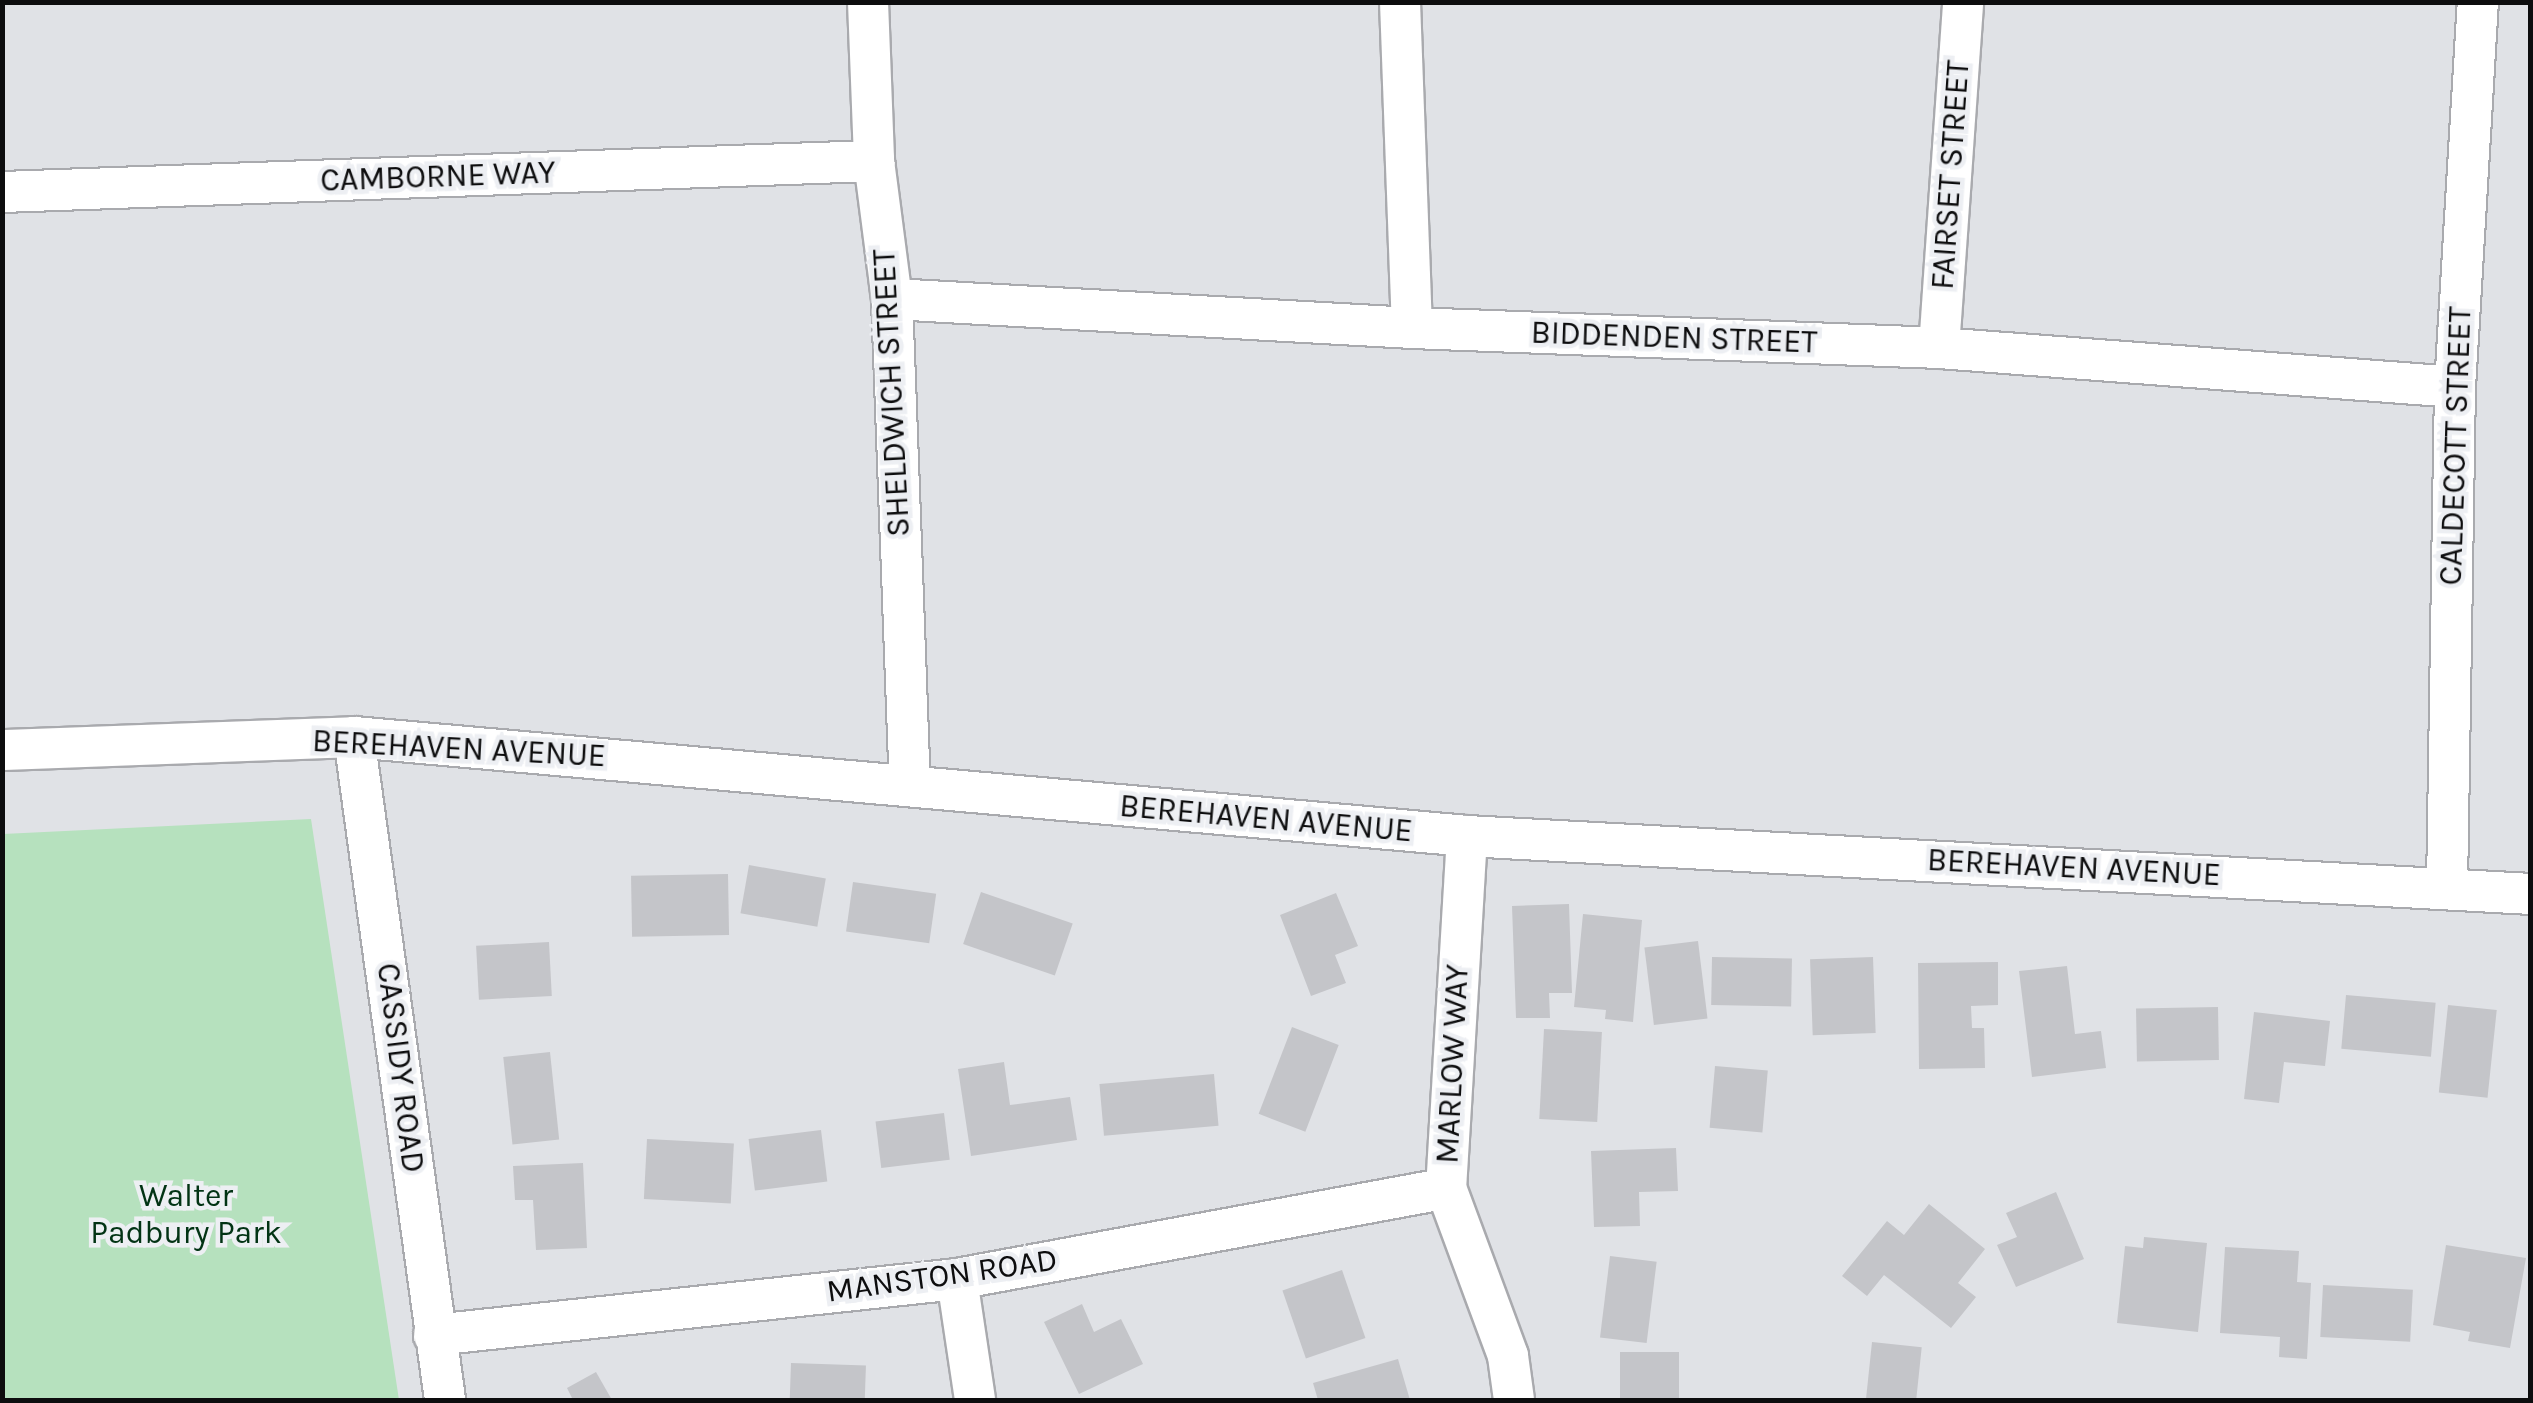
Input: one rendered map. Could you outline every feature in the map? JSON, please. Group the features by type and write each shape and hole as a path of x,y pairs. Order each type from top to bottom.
{"street":[{"name":"SHELDWICH STREET","path":"868,2 874,162 892,299 910,785"},
{"path":"1400,2 1412,328"},
{"name":"FAIRSET STREET","path":"1939,348 1963,2"},
{"name":"CALDECOTT STREET","path":"2447,889 2455,387 2478,2"},
{"name":"CAMBORNE WAY","path":"2,192 874,162"},
{"name":"BIDDENDEN STREET","path":"892,299 1412,328 1939,348 2455,387"},
{"name":"BEREHAVEN AVENUE","path":"2,750 354,736 1467,836 2530,894"},
{"name":"CASSIDY ROAD","path":"354,736 444,1400"},
{"name":"MARLOW WAY","path":"1467,836 1446,1188 1508,1356 1514,1400"},
{"name":"MANSTON ROAD","path":"434,1335 956,1279 1446,1188"},
{"path":"956,1279 974,1400"}],"green space":[{"name":"Walter Padbury Park","path":"311,819 399,1400 3,1400 3,834"}],"building":[{"path":"749,865 826,879 817,927 740,913"},
{"path":"728,874 729,935 632,937 631,876"},
{"path":"853,882 936,894 929,943 846,932"},
{"path":"981,892 1073,924 1055,976 963,944"},
{"path":"1336,893 1358,946 1335,955 1346,983 1311,996 1280,915"},
{"path":"1569,904 1572,993 1549,993 1550,1018 1516,1018 1512,906"},
{"path":"1583,914 1642,920 1633,1022 1605,1019 1606,1010 1574,1007"},
{"path":"1698,941 1708,1018 1654,1025 1644,948"},
{"path":"549,942 552,996 479,1000 476,946"},
{"path":"1712,957 1792,958 1791,1006 1711,1005"},
{"path":"1873,957 1876,1033 1813,1035 1810,959"},
{"path":"1998,962 1998,1005 1971,1006 1972,1028 1984,1028 1985,1068 1919,1069 1918,963"},
{"path":"2067,966 2075,1034 2101,1031 2106,1068 2032,1077 2019,971"},
{"path":"2346,995 2436,1003 2431,1057 2341,1049"},
{"path":"2448,1005 2497,1010 2488,1098 2439,1093"},
{"path":"2218,1007 2219,1060 2137,1061 2136,1008"},
{"path":"2254,1012 2330,1021 2325,1066 2284,1062 2279,1103 2244,1099"},
{"path":"1292,1027 1339,1045 1305,1132 1259,1114"},
{"path":"1544,1029 1602,1032 1597,1122 1539,1119"},
{"path":"550,1052 559,1140 512,1144 503,1057"},
{"path":"1004,1062 1010,1105 1070,1097 1077,1140 971,1156 958,1069"},
{"path":"1715,1066 1768,1071 1762,1132 1710,1128"},
{"path":"1214,1074 1219,1126 1104,1136 1099,1084"},
{"path":"944,1113 950,1160 881,1168 876,1121"},
{"path":"821,1130 827,1182 755,1191 749,1139"},
{"path":"647,1139 734,1144 731,1203 644,1199"},
{"path":"1676,1148 1678,1191 1639,1192 1640,1226 1594,1227 1591,1151"},
{"path":"583,1163 587,1248 536,1250 533,1200 515,1200 513,1166"},
{"path":"2056,1192 2084,1259 2016,1287 1997,1245 2017,1237 2006,1213"},
{"path":"1929,1204 1985,1249 1958,1283 1976,1297 1951,1328 1884,1275 1867,1296 1842,1276 1887,1221 1904,1235"},
{"path":"2144,1237 2207,1243 2198,1332 2117,1323 2125,1246 2143,1248"},
{"path":"2446,1245 2526,1258 2510,1348 2468,1341 2470,1332 2433,1325"},
{"path":"2225,1247 2299,1251 2297,1282 2311,1283 2307,1359 2279,1357 2280,1337 2220,1333"},
{"path":"1610,1256 1657,1262 1647,1343 1600,1337"},
{"path":"1342,1270 1365,1338 1306,1359 1282,1291"},
{"path":"2323,1285 2413,1290 2410,1342 2320,1337"},
{"path":"1082,1304 1094,1332 1121,1319 1143,1364 1079,1394 1044,1322"},
{"path":"1872,1342 1922,1347 1916,1400 1866,1400"},
{"path":"1620,1352 1679,1352 1679,1400 1620,1400"},
{"path":"1398,1359 1410,1400 1318,1400 1313,1383"},
{"path":"791,1363 866,1366 865,1400 790,1400"},
{"path":"596,1372 612,1400 573,1400 567,1388"}]}
